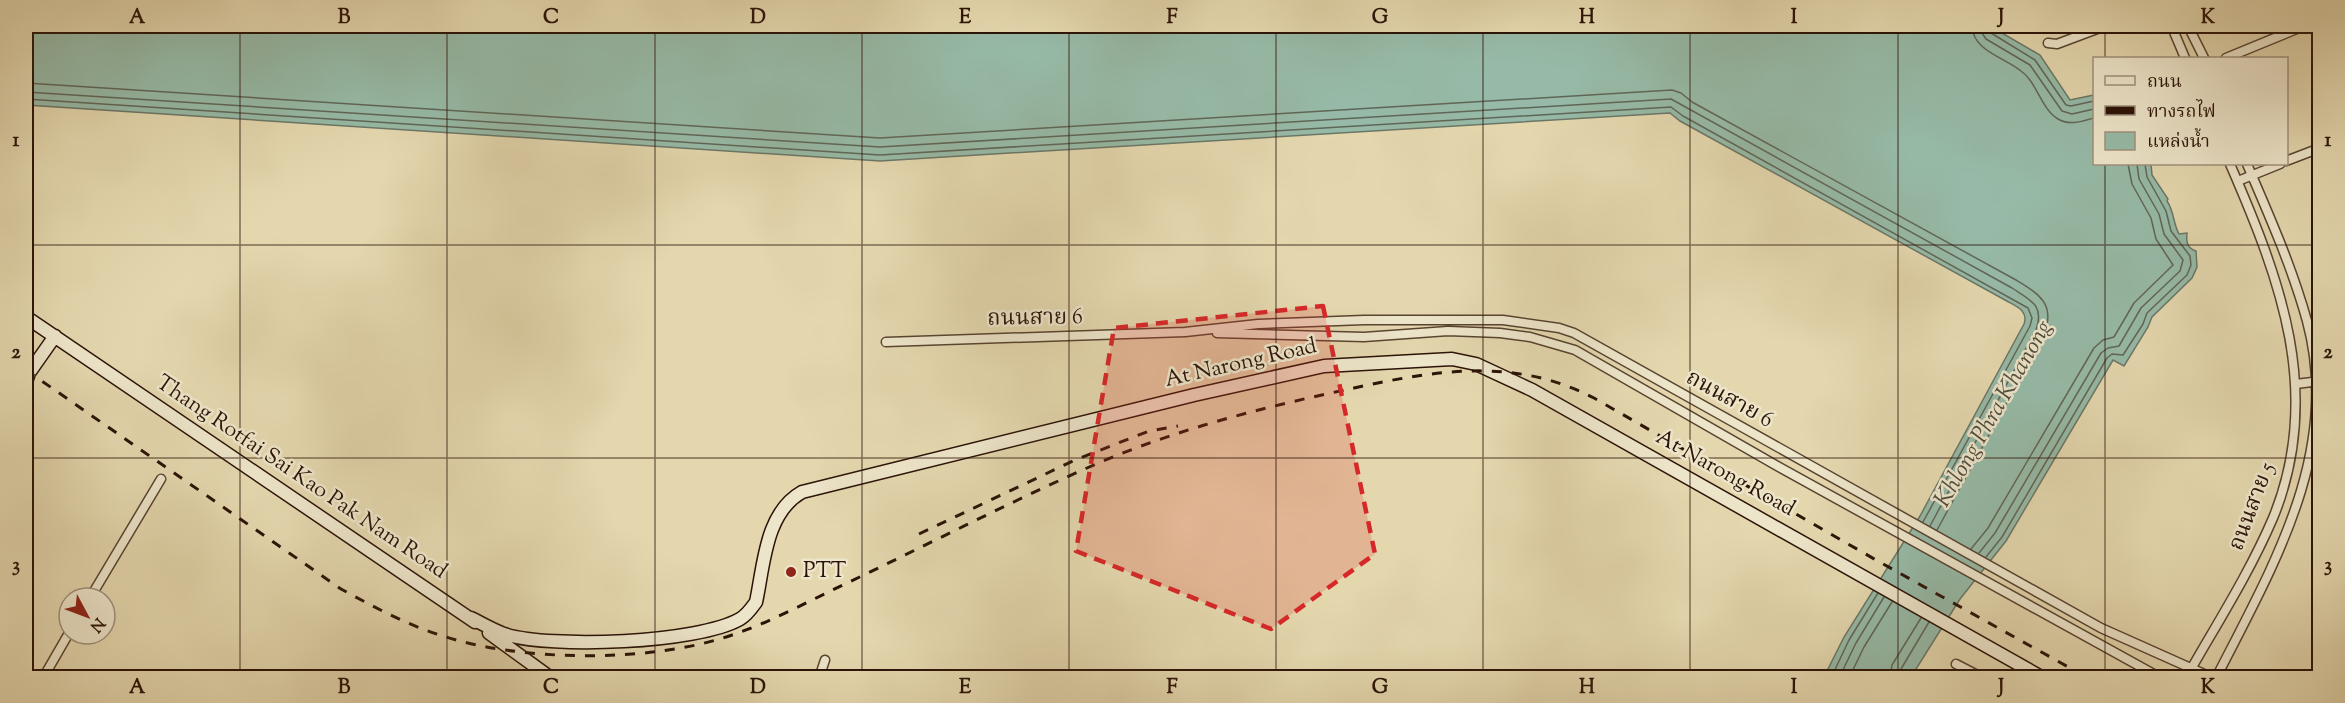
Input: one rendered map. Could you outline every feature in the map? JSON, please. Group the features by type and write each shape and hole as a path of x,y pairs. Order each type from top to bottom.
{"street":[{"path":"2048,43 2057,44 2105,26"},
{"path":"2175,26 2174,32 2185,57"},
{"path":"2188,26 2204,57"},
{"path":"2228,57 2304,26"},
{"path":"2288,160 2319,148"},
{"name":"ถนนสาย 5","path":"2186,678 2238,588 2272,519 2289,468 2296,420 2294,355 2287,319 2269,258 2230,165"},
{"name":"ถนนสาย 5","path":"2214,678 2280,550 2299,502 2309,465 2316,411 2317,381 2307,322 2279,240 2248,165"},
{"path":"2238,181 2277,165"},
{"name":"Thang Rotfai Sai Kao Pak Nam Road","path":"26,317 471,618 551,678"},
{"name":"ถนนสาย 6","path":"1185,332 1258,324 1364,320 1503,320 1559,328 1574,333 2101,628 2214,678"},
{"name":"ถนนสาย 6","path":"886,342 1185,332 1364,337 1448,331 1500,333 1530,337 1575,350 1779,467 2161,678"},
{"path":"26,382 29,373 55,336"},
{"name":"At Narong Road","path":"471,618 504,634 522,638 592,643 654,639 705,632 731,623 749,612 756,602 774,524 784,506 802,492 1194,395 1324,366 1444,359 1476,364 1532,390 2043,678"},
{"path":"2296,384 2317,381"},
{"path":"97,586 161,478"},
{"path":"42,678 61,646"},
{"path":"819,678 825,660"},
{"path":"1956,664 1983,678"}],"highlighted area":[{"path":"1323,306 1375,554 1271,629 1076,551 1114,328"}],"water":[{"name":"Khlong Phra Khanong","path":"26,26 1990,26 2040,55 2070,100 2093,95 2093,165 2151,165 2152,175 2168,199 2179,234 2187,233 2188,244 2196,251 2197,267 2192,278 2152,317 2124,366 2113,360 2006,541 1960,599 1911,677 1824,677 1844,637 1920,516 2024,324 2025,315 2013,304 1680,121 1670,113 880,161 26,105"}],"railway":[{"path":"26,370 341,589 378,609 430,632 475,645 511,651 588,656 664,651 700,644 747,630 1057,482 1119,454 1185,431 1286,403 1415,376 1446,372 1505,372 1564,385 1594,398 1876,560 2088,678"},
{"path":"919,534 1075,460 1149,431 1178,426"}],"place":[{"name":"PTT","path":"791,572"}]}
